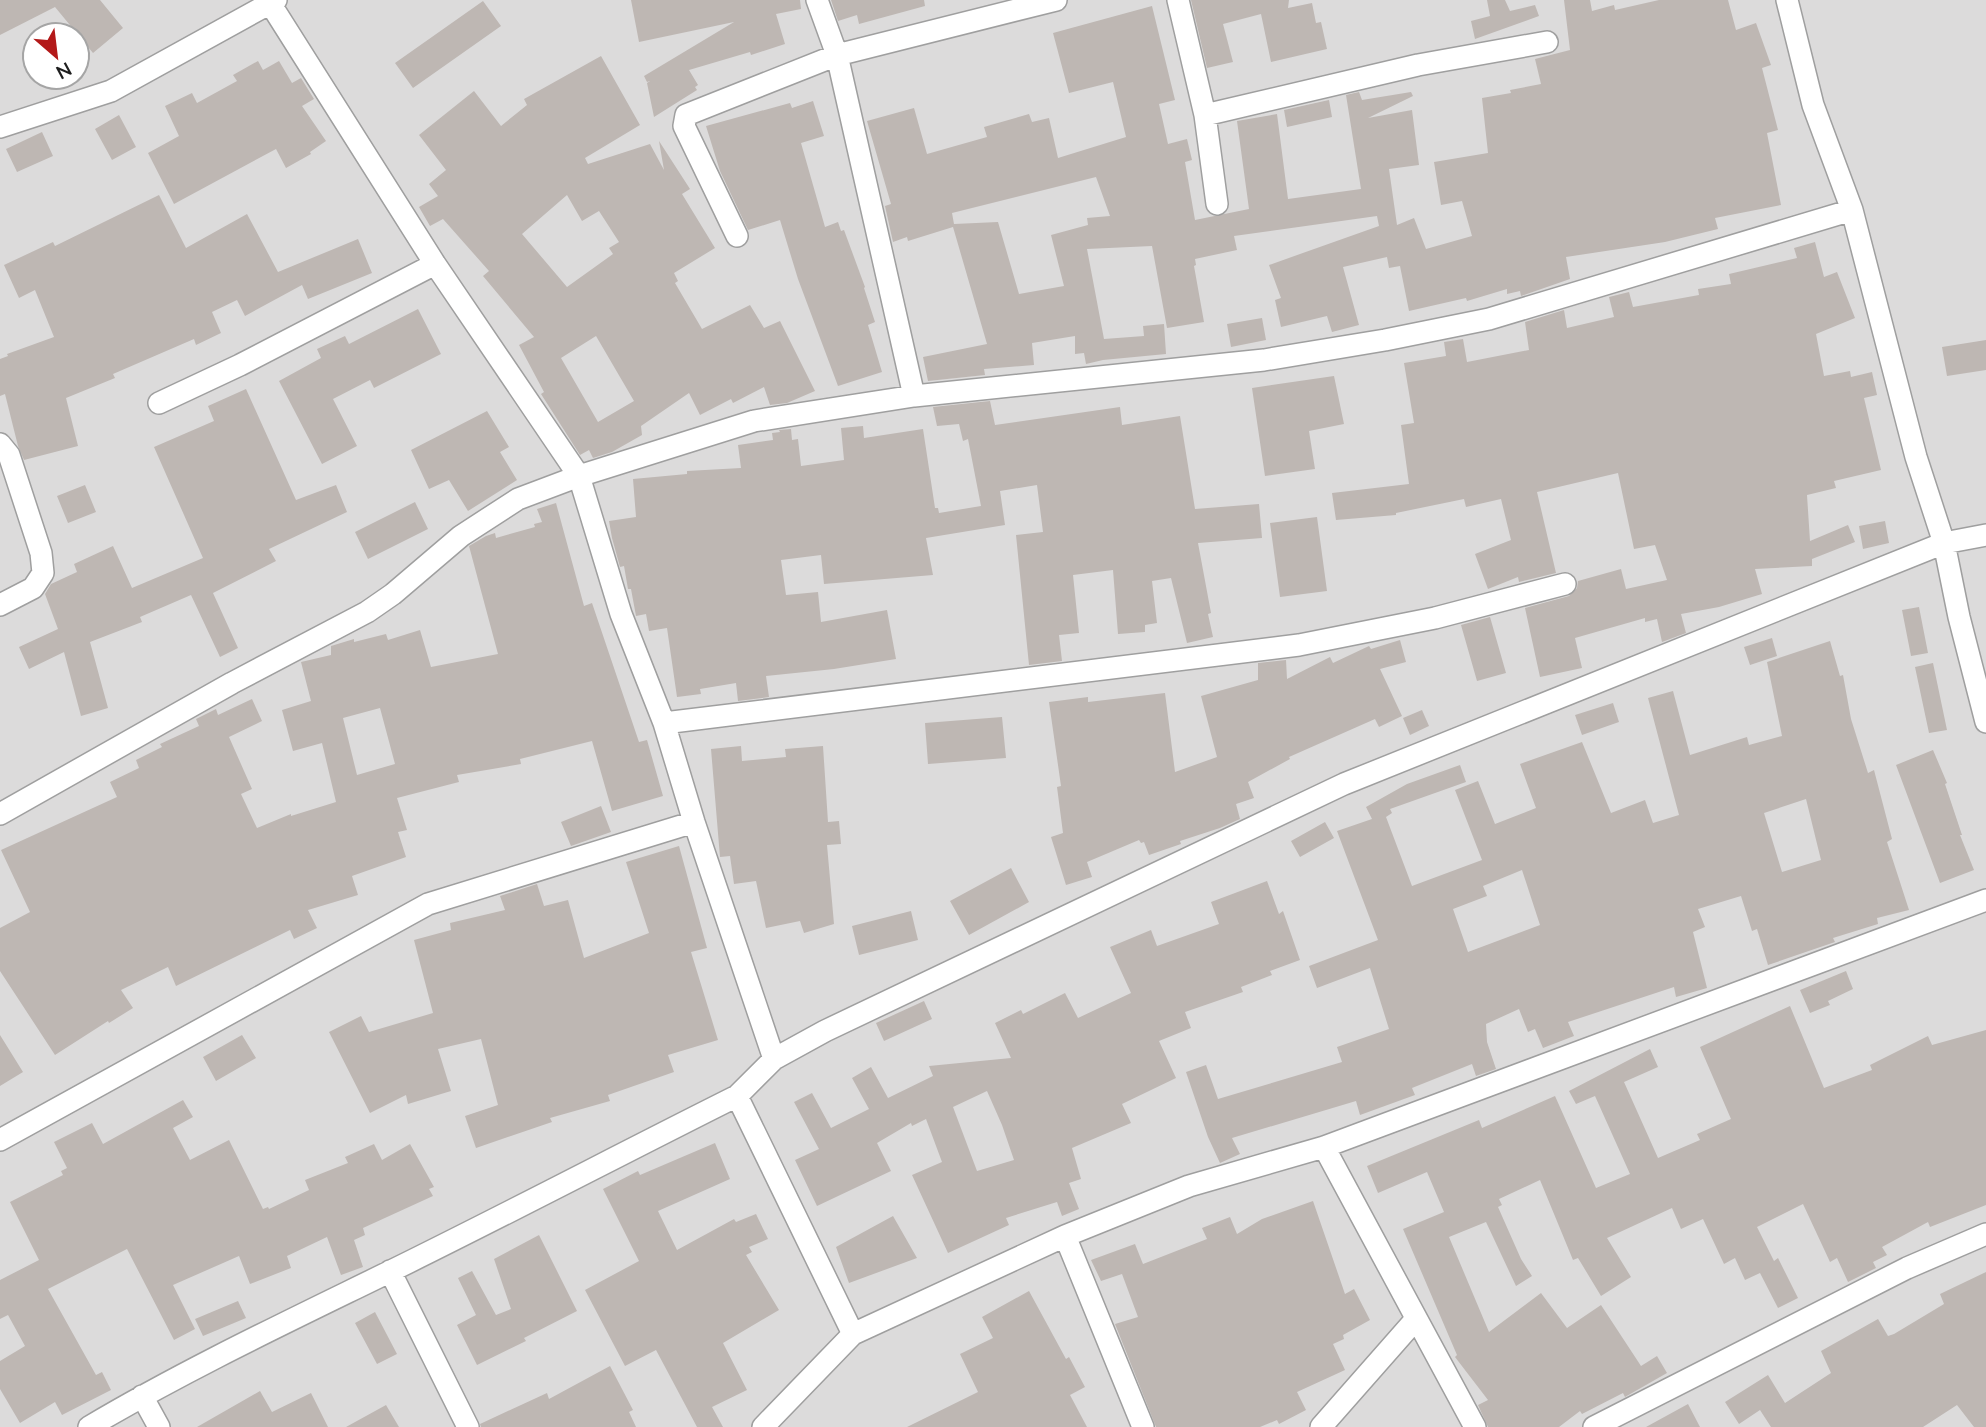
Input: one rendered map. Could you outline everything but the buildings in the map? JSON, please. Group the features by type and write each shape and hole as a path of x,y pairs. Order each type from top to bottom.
{"street":[{"path":"817,0 837,55 914,396"},
{"path":"737,236 684,126 686,115 837,55 1056,0"},
{"path":"1178,0 1205,115 1217,204"},
{"path":"1787,0 1813,105 1852,210 1916,457 1944,542 1959,617 1986,722"},
{"path":"0,127 111,91 271,1 435,264 579,475 621,614 664,723 774,1059"},
{"path":"1205,115 1418,65 1547,42"},
{"path":"0,814 232,683 367,612 393,594 461,536 518,499 579,475 754,421 914,396 1264,360 1489,319 1852,210"},
{"path":"159,403 240,365 435,264"},
{"path":"0,444 9,455 41,553 43,573 33,588 0,605"},
{"path":"89,1427 142,1395 266,1331 737,1096 774,1059 825,1031 1344,784 1944,542 1986,535"},
{"path":"664,723 1299,645 1435,618 1565,584"},
{"path":"0,1140 428,904 694,821"},
{"path":"763,1427 853,1334 1065,1236 1189,1186 1324,1147 1986,900"},
{"path":"737,1096 853,1334"},
{"path":"1324,1147 1475,1427"},
{"path":"1594,1427 1907,1268 1986,1234"},
{"path":"1065,1236 1143,1427"},
{"path":"390,1271 468,1427"},
{"path":"1321,1427 1416,1319"},
{"path":"142,1395 159,1427"}],"shaded area":[{"path":"0,0 1986,0 1986,1427 0,1427"}]}
